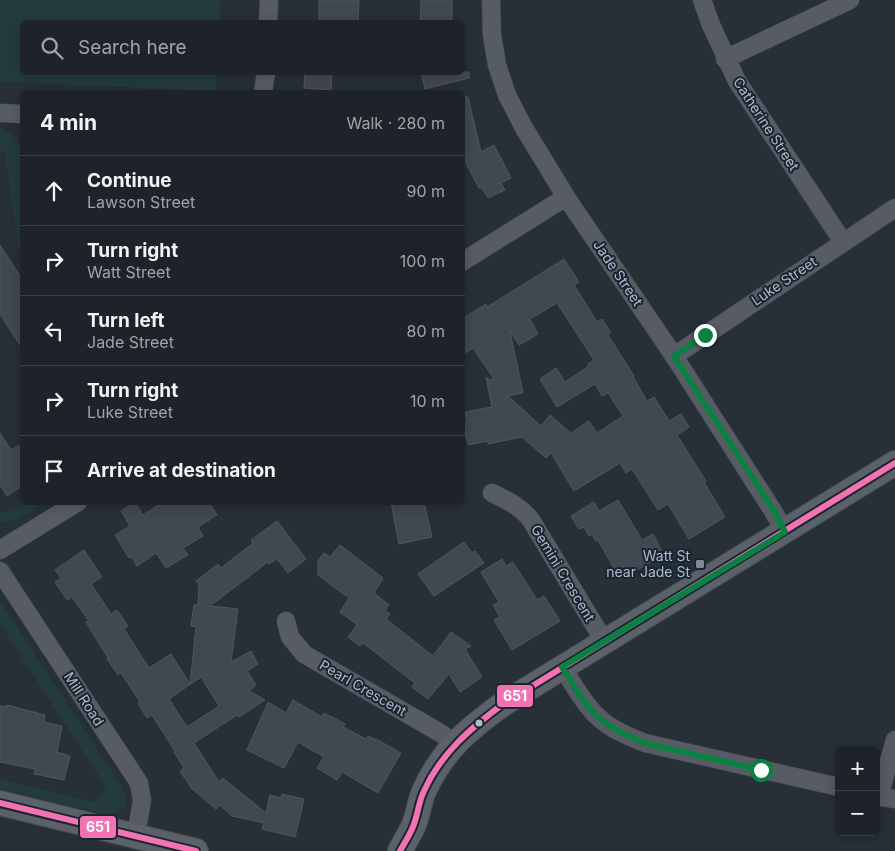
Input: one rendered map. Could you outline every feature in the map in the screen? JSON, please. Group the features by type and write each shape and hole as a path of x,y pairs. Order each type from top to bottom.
{"main road":[{"path":"400,851 413,828 424,792 436,769 454,744 478,722 562,667 785,532 895,462"},
{"path":"0,803 196,851"},
{"path":"413,828 415,851"}],"street":[{"path":"268,20 269,0"},
{"name":"Jade Street","path":"491,0 492,35 497,65 507,95 524,128 566,197 674,356 774,511 785,532"},
{"name":"Catherine Street","path":"702,0 725,59 741,87 843,242"},
{"path":"725,59 850,0"},
{"path":"263,90 266,75"},
{"path":"0,113 20,114"},
{"path":"465,260 566,197"},
{"name":"Luke Street","path":"674,356 895,208"},
{"name":"Gemini Crescent","path":"492,493 513,503 525,512 535,525 604,641"},
{"path":"0,550 73,505"},
{"name":"Mill Road","path":"0,571 139,783 142,800 136,836"},
{"name":"Pearl Crescent","path":"286,621 290,637 304,654 442,734 454,744"},
{"path":"562,667 595,715 628,736 645,743 835,786"},
{"path":"883,797 895,740"}],"green space":[{"path":"0,0 220,0 219,20 20,20 20,75 217,75 216,90 0,82"},
{"path":"0,127 11,133 20,146 20,248 5,151 0,151"},
{"path":"22,505 42,505 18,519 0,522 0,512 11,511"},
{"path":"0,601 119,782 125,794 126,803 125,807 116,813 108,815 0,788 0,779 94,802 106,787 0,624"}],"building":[{"path":"319,0 359,0 358,20 319,20"},
{"path":"421,0 452,0 452,20 420,20"},
{"path":"465,72 469,72 469,78 425,89 422,75 465,75"},
{"path":"305,75 332,75 331,90 304,88"},
{"path":"465,97 468,97 481,152 494,145 511,178 501,183 505,190 488,198 481,187 479,188 465,162"},
{"path":"0,245 20,276 20,345 0,314"},
{"path":"564,259 579,282 574,285 597,322 602,319 611,333 608,335 634,376 647,401 654,397 669,421 681,414 689,427 677,435 706,481 704,482 725,517 689,539 668,504 658,510 632,469 626,473 620,463 574,491 551,453 546,458 522,437 488,444 488,441 468,445 465,432 465,424 467,423 465,412 492,407 486,377 490,380 494,379 473,348 465,353 465,317 486,304 487,307","holes":["557,303 594,360 588,364 589,366 565,382 556,368 540,379 557,407 595,384 602,396 608,393 623,416 597,433 589,421 571,433 550,415 541,426 508,396 523,393 510,331 519,345 538,334 530,319"]},
{"path":"0,433 11,450 20,445 20,487 7,496 0,485"},
{"path":"618,500 642,540 653,534 661,550 650,555 653,561 620,579 598,540 596,541 592,534 589,536 584,527 579,529 571,516 594,502 599,511"},
{"path":"130,505 137,505 143,515 158,505 211,505 217,515 198,527 203,536 183,548 188,555 166,568 156,553 137,566 132,557 129,558 115,535 130,526 121,511"},
{"path":"392,505 425,505 432,537 399,544"},
{"path":"277,521 306,559 288,573 277,559 269,564 268,562 210,606 238,609 231,662 251,651 258,664 247,671 256,685 249,691 265,700 239,717 237,715 194,743 219,782 223,778 266,813 270,795 281,798 282,794 304,799 295,837 262,829 264,823 232,816 220,805 216,809 192,789 180,771 184,768 175,751 152,715 147,718 138,703 140,702 121,673 118,675 107,659 86,622 89,621 72,597 67,600 55,582 61,578 55,570 84,550 102,577 91,584 111,614 117,610 128,626 124,629 149,668 171,654 190,684 196,627 191,626 194,605 198,605 199,584 196,581 218,564 221,568 253,543 251,540","holes":["201,677 219,706 187,727 169,699"]},
{"path":"464,542 472,553 475,551 484,563 434,596 418,574"},
{"path":"340,545 383,578 374,593 389,605 385,610 390,614 386,619 433,656 451,632 471,646 465,649 482,677 460,692 449,674 428,699 412,687 415,683 363,643 360,646 348,637 357,625 340,612 349,598 318,575 318,561 324,553 330,557"},
{"path":"502,559 506,566 513,562 537,600 544,596 560,621 512,650 494,620 500,617 493,605 499,602 481,572"},
{"path":"293,700 322,717 324,713 345,724 343,727 366,739 368,736 376,739 401,753 378,793 342,772 337,780 317,768 324,757 298,742 284,768 247,750 268,702 286,713"},
{"path":"7,705 45,715 44,722 62,726 57,752 70,756 64,780 34,774 35,769 0,762 0,706 7,707"}],"transit line":[{"name":"651","path":"400,851 413,827 421,799 431,777 458,742 491,713 895,463"},
{"name":"651","path":"0,803 196,851"}],"place":[{"name":"Watt St near Jade St","path":"700,564"}],"route":[{"path":"705,335 674,356 774,511 785,532 562,667 595,715 628,736 645,743 761,770"}]}
